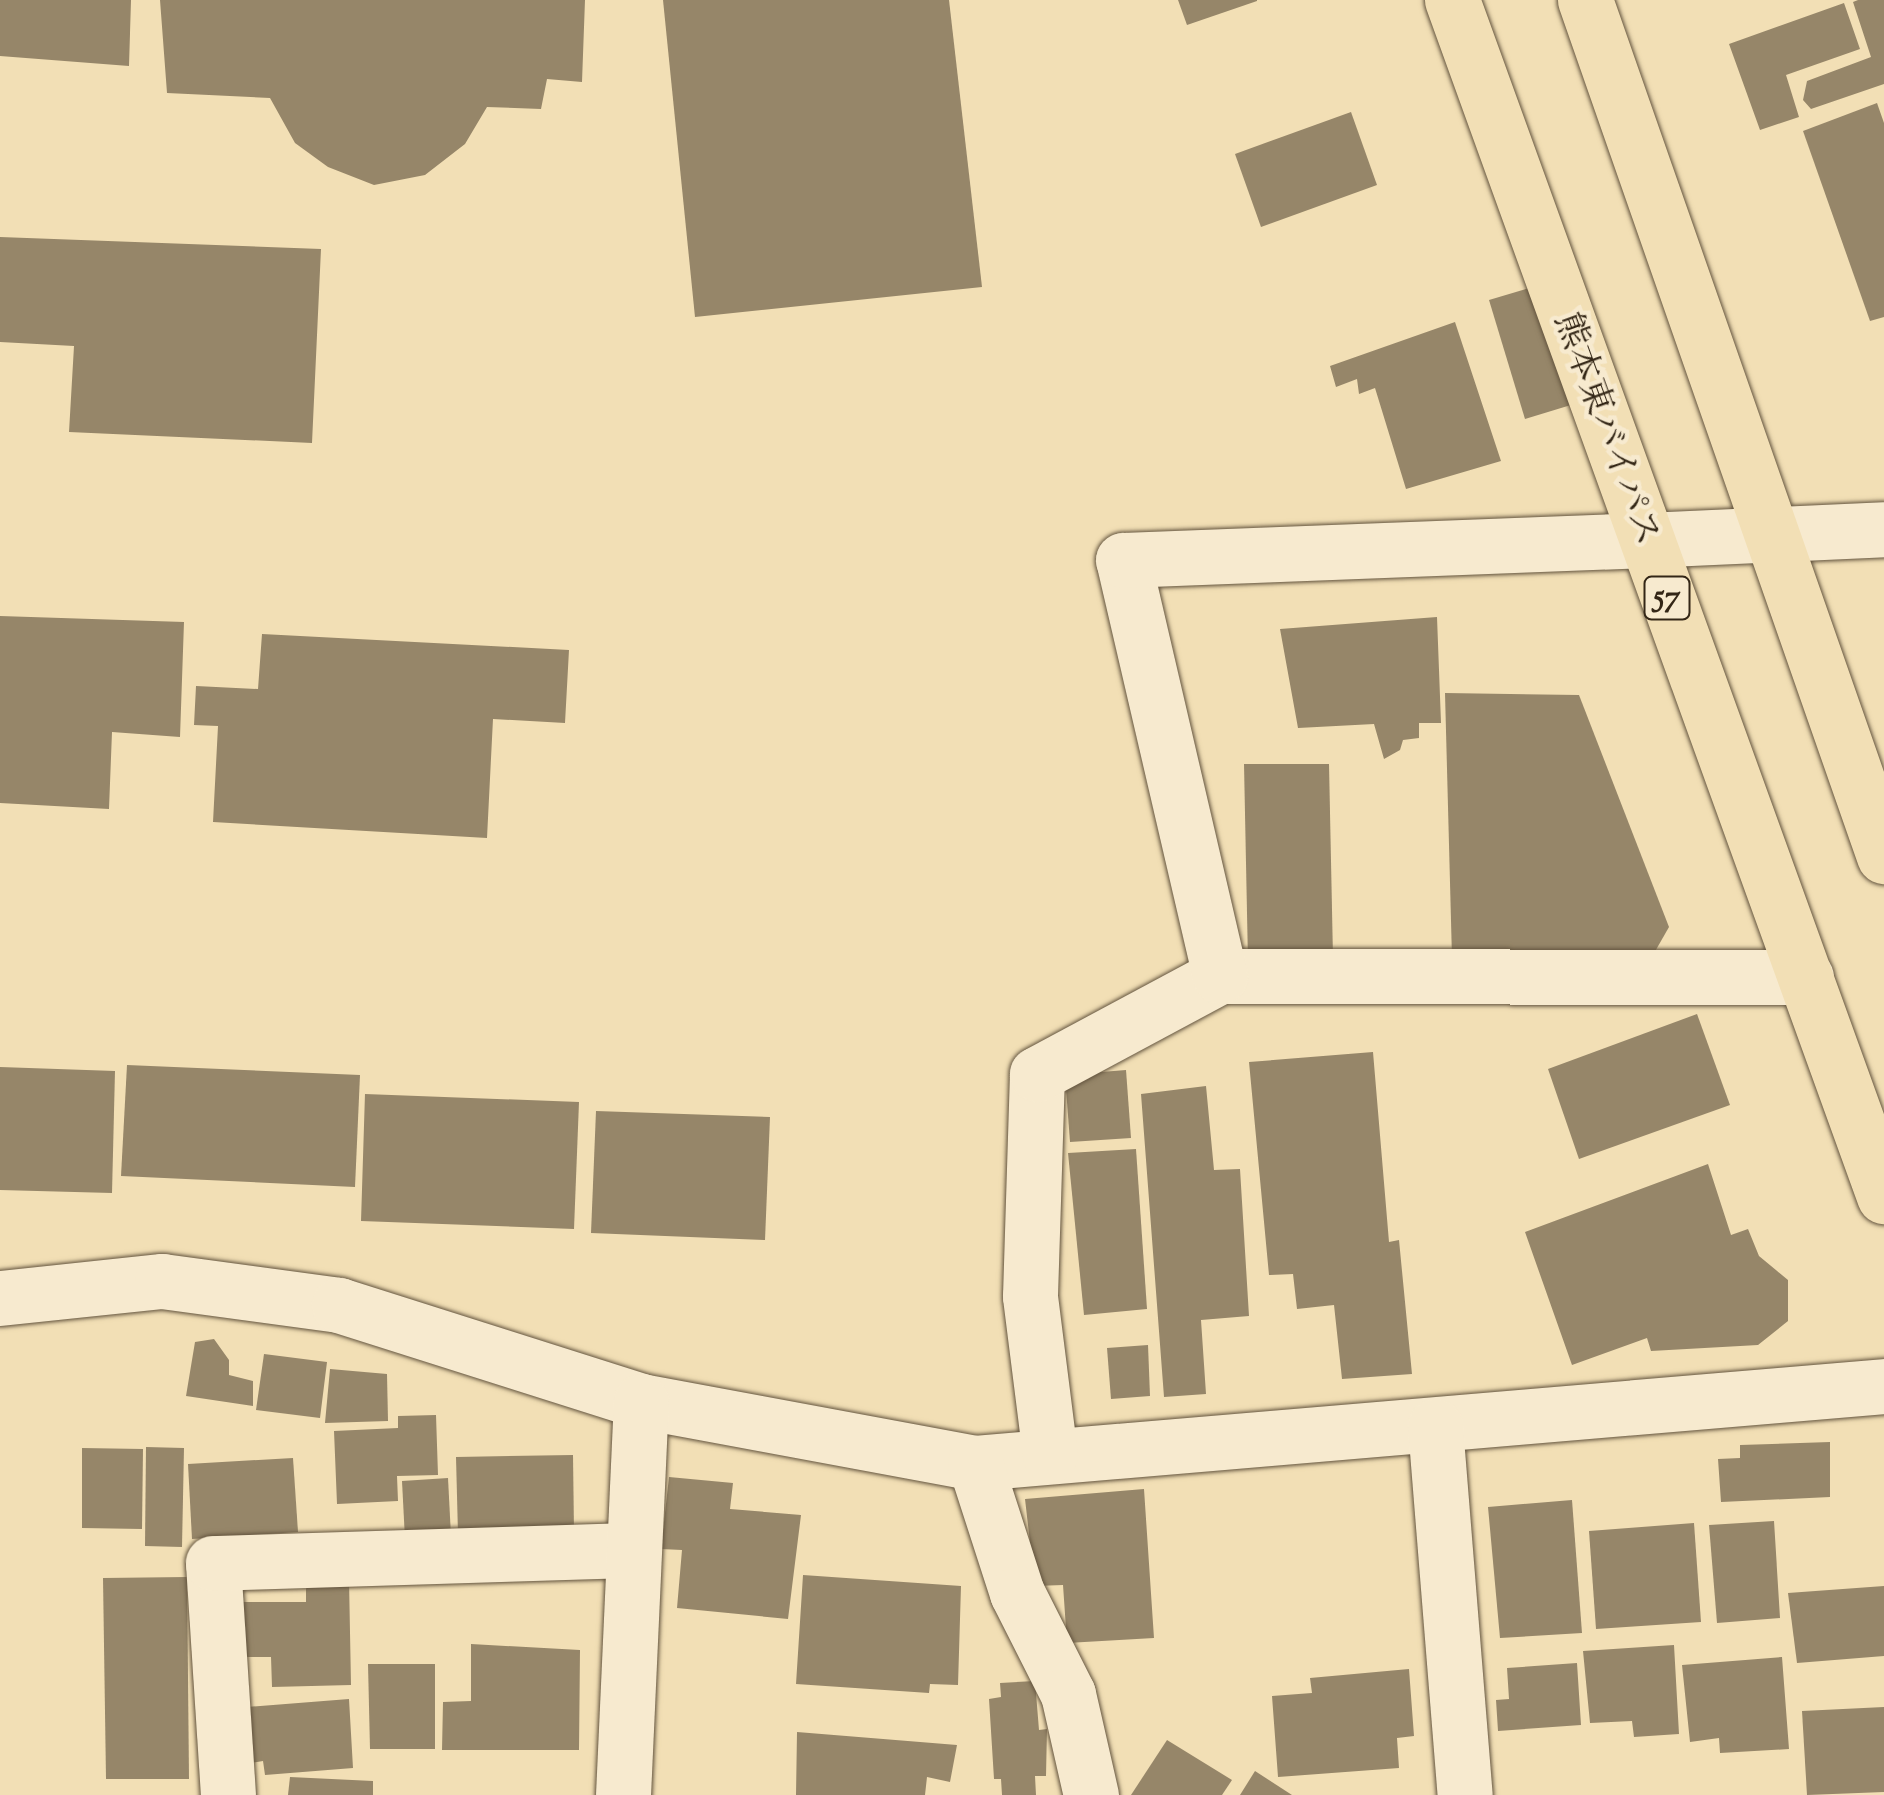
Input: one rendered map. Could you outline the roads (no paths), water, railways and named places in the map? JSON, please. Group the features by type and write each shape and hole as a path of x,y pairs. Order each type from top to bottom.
{"highway":[{"name":"熊本東バイパス","path":"1452,0 1884,1196"},
{"path":"1585,0 1884,856"}],"street":[{"path":"1220,976 1124,560 1884,528"},
{"path":"1050,1454 1030,1296 1037,1074 1220,976 1806,977"},
{"path":"0,1298 162,1281 339,1305 640,1401 975,1463 1884,1386"},
{"path":"623,1795 640,1401"},
{"path":"1436,1426 1465,1795"},
{"path":"975,1463 1017,1594 1068,1694 1091,1795"},
{"path":"228,1795 212,1563 634,1550"}]}
